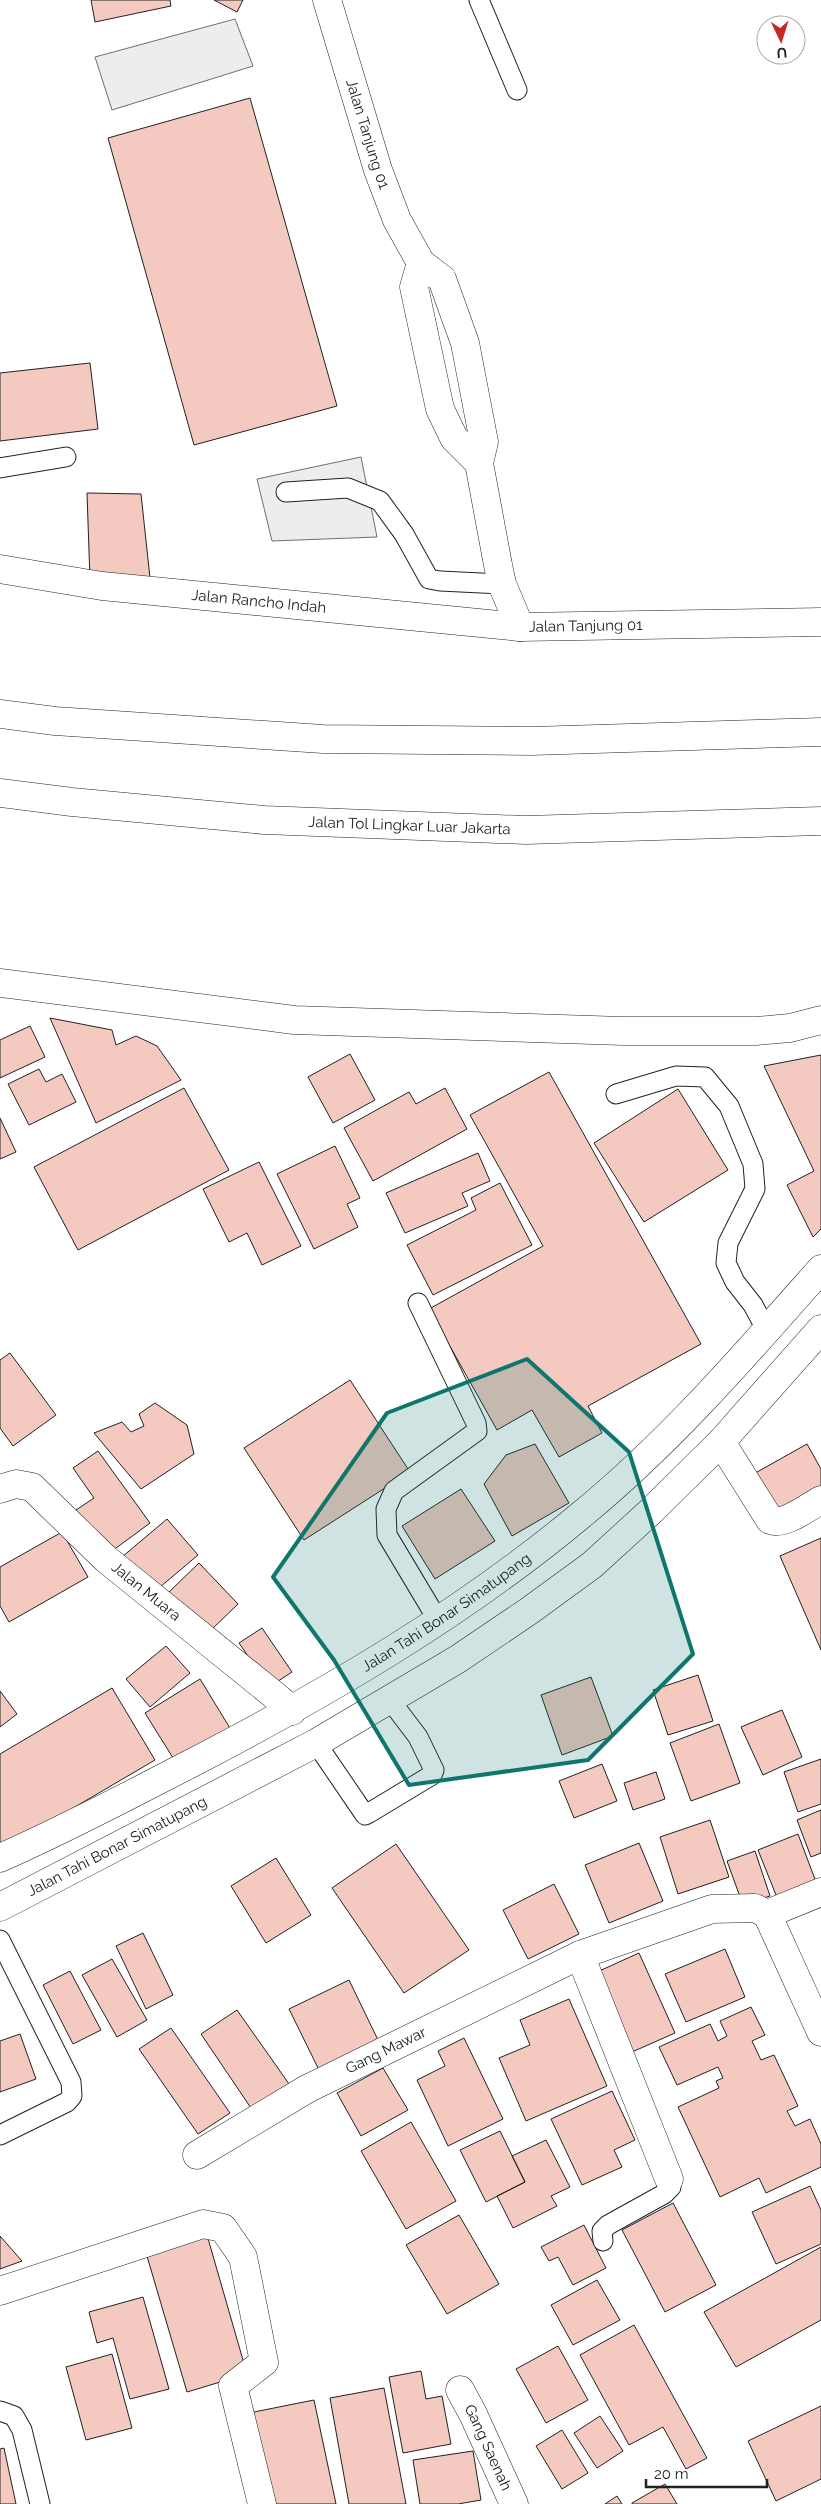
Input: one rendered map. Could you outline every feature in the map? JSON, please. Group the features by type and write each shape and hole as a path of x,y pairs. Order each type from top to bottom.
{"main road":[{"name":"Jalan Tanjung 01","path":"327,0 378,170 397,220 421,263 442,279 464,343 484,442 479,463 502,584 520,627 821,622"},
{"path":"421,263 414,287 440,409 454,438 479,463"},
{"name":"Jalan Rancho Indah","path":"0,569 102,586 520,627"},
{"path":"0,714 55,721 323,739 532,740 821,732"},
{"name":"Jalan Tol Lingkar Luar Jakarta","path":"0,793 264,820 526,830 821,821"},
{"path":"0,983 294,1020 661,1031 756,1031 790,1028 821,1020"},
{"name":"Jalan Tahi Bonar Simatupang","path":"0,1858 51,1835 292,1711 439,1622 506,1576 583,1514 686,1419 821,1270"},
{"name":"Jalan Tahi Bonar Simatupang","path":"0,1907 316,1743 458,1659 592,1566 721,1442 821,1329"},
{"path":"721,1442 770,1520 774,1522 782,1521 821,1500"},
{"name":"Jalan Muara","path":"0,1489 16,1484 32,1487 106,1559 292,1711"},
{"path":"821,1892 767,1914 821,2032"},
{"name":"Gang Mawar","path":"196,2155 307,2088 580,1955 712,1909 754,1908 767,1914"},
{"path":"580,1955 669,2179"},
{"path":"0,2291 194,2226 203,2224 223,2228 243,2257 264,2362 234,2386 262,2504"},
{"name":"Gang Saenah","path":"460,2390 514,2504"}],"lane":[{"path":"480,0 517,90"},
{"path":"0,468 66,457"},
{"path":"286,492 348,488 380,501 404,534 429,579 502,584"},
{"path":"616,1094 676,1076 705,1077 729,1106 754,1164 755,1189 728,1243 726,1263 735,1282 753,1305 767,1330"},
{"path":"418,1303 477,1427 474,1434 394,1491 386,1509 388,1535 439,1622"},
{"path":"316,1743 362,1812 365,1815 369,1813 432,1774 434,1770 418,1737 390,1700"},
{"path":"0,1940 71,2082 72,2096 67,2102 0,2135"},
{"path":"603,2241 602,2231 608,2224 664,2194 671,2187 669,2179"},
{"path":"0,2411 14,2416 22,2430 40,2504"}],"highlighted area":[{"path":"527,1359 629,1452 693,1654 588,1760 409,1785 334,1660 273,1577 387,1413"}],"shaded area":[{"path":"235,19 253,66 112,110 95,57"},
{"path":"361,457 377,537 272,541 257,479"}],"building":[{"path":"91,0 170,0 171,6 95,22"},
{"path":"214,0 243,0 237,12"},
{"path":"250,98 337,406 194,445 108,138"},
{"path":"90,363 98,429 0,441 0,373"},
{"path":"87,493 141,494 150,578 90,580"},
{"path":"50,1018 112,1030 116,1045 136,1036 157,1046 181,1080 96,1123"},
{"path":"30,1026 45,1057 0,1078 0,1040"},
{"path":"350,1054 375,1100 333,1123 308,1077"},
{"path":"821,1055 821,1229 813,1237 787,1185 814,1171 764,1066"},
{"path":"39,1069 46,1082 62,1074 76,1102 29,1125 8,1084"},
{"path":"549,1072 701,1344 588,1406 602,1433 559,1457 532,1410 497,1430 429,1309 543,1246 470,1115"},
{"path":"184,1088 229,1170 78,1250 34,1167"},
{"path":"445,1088 467,1129 373,1181 344,1128 409,1092 416,1104"},
{"path":"678,1089 728,1170 644,1222 594,1143"},
{"path":"0,1118 16,1152 0,1159"},
{"path":"335,1146 360,1198 347,1204 358,1227 314,1249 277,1174"},
{"path":"478,1153 490,1181 462,1193 468,1206 405,1233 386,1193"},
{"path":"259,1162 301,1246 262,1265 247,1233 229,1242 203,1189"},
{"path":"500,1183 532,1245 433,1295 407,1245 476,1210 471,1198"},
{"path":"10,1353 56,1415 13,1446 0,1428 0,1360"},
{"path":"350,1380 410,1472 304,1540 244,1448"},
{"path":"155,1403 187,1425 194,1454 141,1489 94,1433 122,1422 131,1432 144,1426 139,1414"},
{"path":"535,1444 569,1503 512,1536 484,1484 506,1455"},
{"path":"807,1444 821,1469 821,1489 773,1515 750,1476"},
{"path":"98,1451 150,1523 108,1554 76,1510 94,1498 73,1468"},
{"path":"461,1489 495,1541 435,1579 402,1526"},
{"path":"167,1519 198,1555 153,1593 122,1557"},
{"path":"62,1532 88,1577 9,1622 0,1606 0,1567"},
{"path":"821,1538 821,1650 780,1556"},
{"path":"199,1563 238,1604 208,1633 169,1592"},
{"path":"262,1628 292,1672 269,1687 239,1643"},
{"path":"166,1646 190,1673 150,1707 126,1679"},
{"path":"698,1675 713,1721 668,1735 653,1690"},
{"path":"591,1677 613,1736 562,1755 541,1695"},
{"path":"200,1679 233,1733 178,1766 145,1713"},
{"path":"112,1688 155,1760 0,1851 0,1754"},
{"path":"0,1691 17,1714 0,1727"},
{"path":"782,1710 802,1757 763,1775 741,1727"},
{"path":"719,1724 740,1783 691,1801 670,1743"},
{"path":"821,1759 821,1804 798,1812 784,1772"},
{"path":"602,1764 617,1801 574,1818 559,1781"},
{"path":"656,1772 665,1799 633,1810 624,1783"},
{"path":"821,1810 821,1853 811,1857 797,1820"},
{"path":"710,1820 729,1877 678,1894 660,1837"},
{"path":"798,1834 819,1890 780,1905 758,1850"},
{"path":"639,1843 663,1901 609,1923 585,1865"},
{"path":"396,1844 469,1950 404,1993 332,1888"},
{"path":"755,1851 770,1896 743,1905 727,1861"},
{"path":"276,1858 311,1915 266,1943 231,1886"},
{"path":"554,1884 579,1934 528,1959 503,1910"},
{"path":"143,1933 173,1995 146,2009 116,1946"},
{"path":"725,1949 745,1997 686,2022 665,1974"},
{"path":"639,1953 675,2033 632,2052 597,1972"},
{"path":"112,1959 147,2020 117,2037 82,1975"},
{"path":"70,1971 101,2030 73,2044 43,1985"},
{"path":"349,1980 379,2042 319,2070 289,2009"},
{"path":"569,1999 607,2086 526,2121 499,2058 530,2045 520,2020"},
{"path":"751,2007 765,2035 752,2041 761,2060 774,2055 798,2106 787,2111 795,2126 810,2119 821,2144 821,2167 766,2193 759,2178 720,2197 678,2107 719,2088 716,2081 723,2078 718,2067 677,2085 659,2047 710,2024 718,2041 727,2036 720,2021"},
{"path":"237,2010 294,2091 257,2117 201,2034"},
{"path":"171,2028 230,2113 198,2134 139,2049"},
{"path":"20,2034 36,2079 0,2092 0,2041"},
{"path":"464,2038 503,2119 448,2146 417,2080 445,2066 438,2051"},
{"path":"383,2068 408,2110 361,2136 337,2093"},
{"path":"612,2091 635,2140 614,2150 622,2167 582,2185 551,2119"},
{"path":"411,2122 456,2201 406,2229 361,2151"},
{"path":"500,2131 525,2182 486,2202 460,2150"},
{"path":"546,2140 570,2187 551,2196 557,2206 513,2228 497,2196 525,2182 512,2156"},
{"path":"810,2186 821,2210 821,2244 776,2264 752,2212"},
{"path":"673,2203 716,2285 665,2312 622,2230"},
{"path":"459,2215 499,2284 447,2314 406,2245"},
{"path":"584,2225 606,2268 573,2285 558,2257 549,2261 541,2247"},
{"path":"205,2228 247,2374 187,2392 144,2246"},
{"path":"0,2236 22,2261 0,2269"},
{"path":"821,2247 821,2320 736,2367 704,2312"},
{"path":"597,2280 620,2320 573,2345 551,2305"},
{"path":"143,2297 169,2389 130,2399 113,2338 97,2343 89,2312"},
{"path":"634,2325 707,2458 686,2469 663,2427 629,2445 580,2355"},
{"path":"558,2346 588,2400 546,2423 516,2369"},
{"path":"112,2354 132,2428 86,2440 66,2367"},
{"path":"421,2371 426,2399 442,2396 451,2444 403,2453 389,2377"},
{"path":"384,2388 406,2504 349,2504 330,2398"},
{"path":"314,2400 336,2504 267,2504 249,2413"},
{"path":"821,2406 821,2479 776,2501 748,2441"},
{"path":"600,2416 623,2451 597,2468 574,2433"},
{"path":"562,2430 588,2473 562,2489 536,2446"},
{"path":"4,2448 16,2504 0,2504 0,2449"},
{"path":"473,2451 481,2500 458,2504 420,2504 413,2460"},
{"path":"665,2484 677,2504 632,2504 632,2503"},
{"path":"617,2496 622,2504 605,2504"}]}
